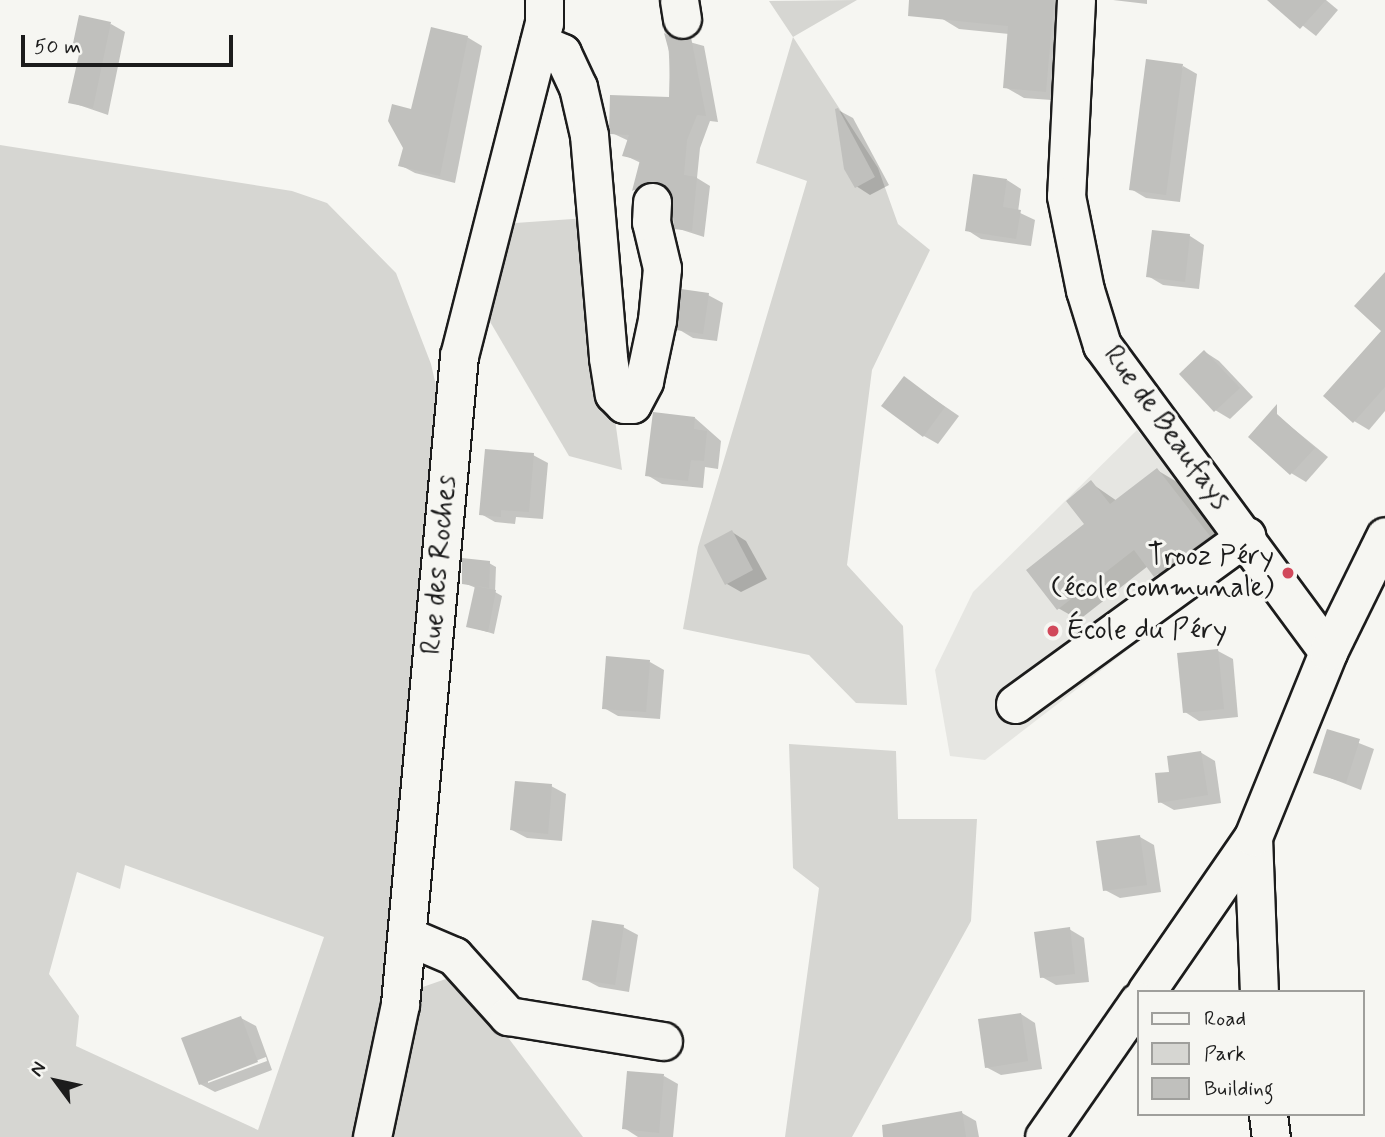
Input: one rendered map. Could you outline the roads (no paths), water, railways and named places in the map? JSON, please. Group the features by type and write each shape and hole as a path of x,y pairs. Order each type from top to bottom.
{"street":[{"name":"Rue des Roches","path":"372,1137 400,1004 458,356 539,43 544,0"},
{"name":"Rue de Beaufays","path":"1076,0 1066,196 1084,290 1102,345 1246,536 1328,652"},
{"path":"539,43 562,52 578,87 589,135 608,358 614,394 624,404 632,404 644,381 657,320 662,268 651,222 652,202"},
{"path":"1015,704 1246,536"},
{"path":"1147,990 1253,838 1328,652 1385,536"},
{"path":"1253,838 1259,990"},
{"path":"407,936 454,956 508,1016 663,1041"},
{"path":"1044,1137 1136,1005"},
{"path":"1268,1116 1271,1137"}],"place":[{"name":"Trooz Péry (école communale)","path":"1288,573"},
{"name":"École du Péry","path":"1053,631"}]}
